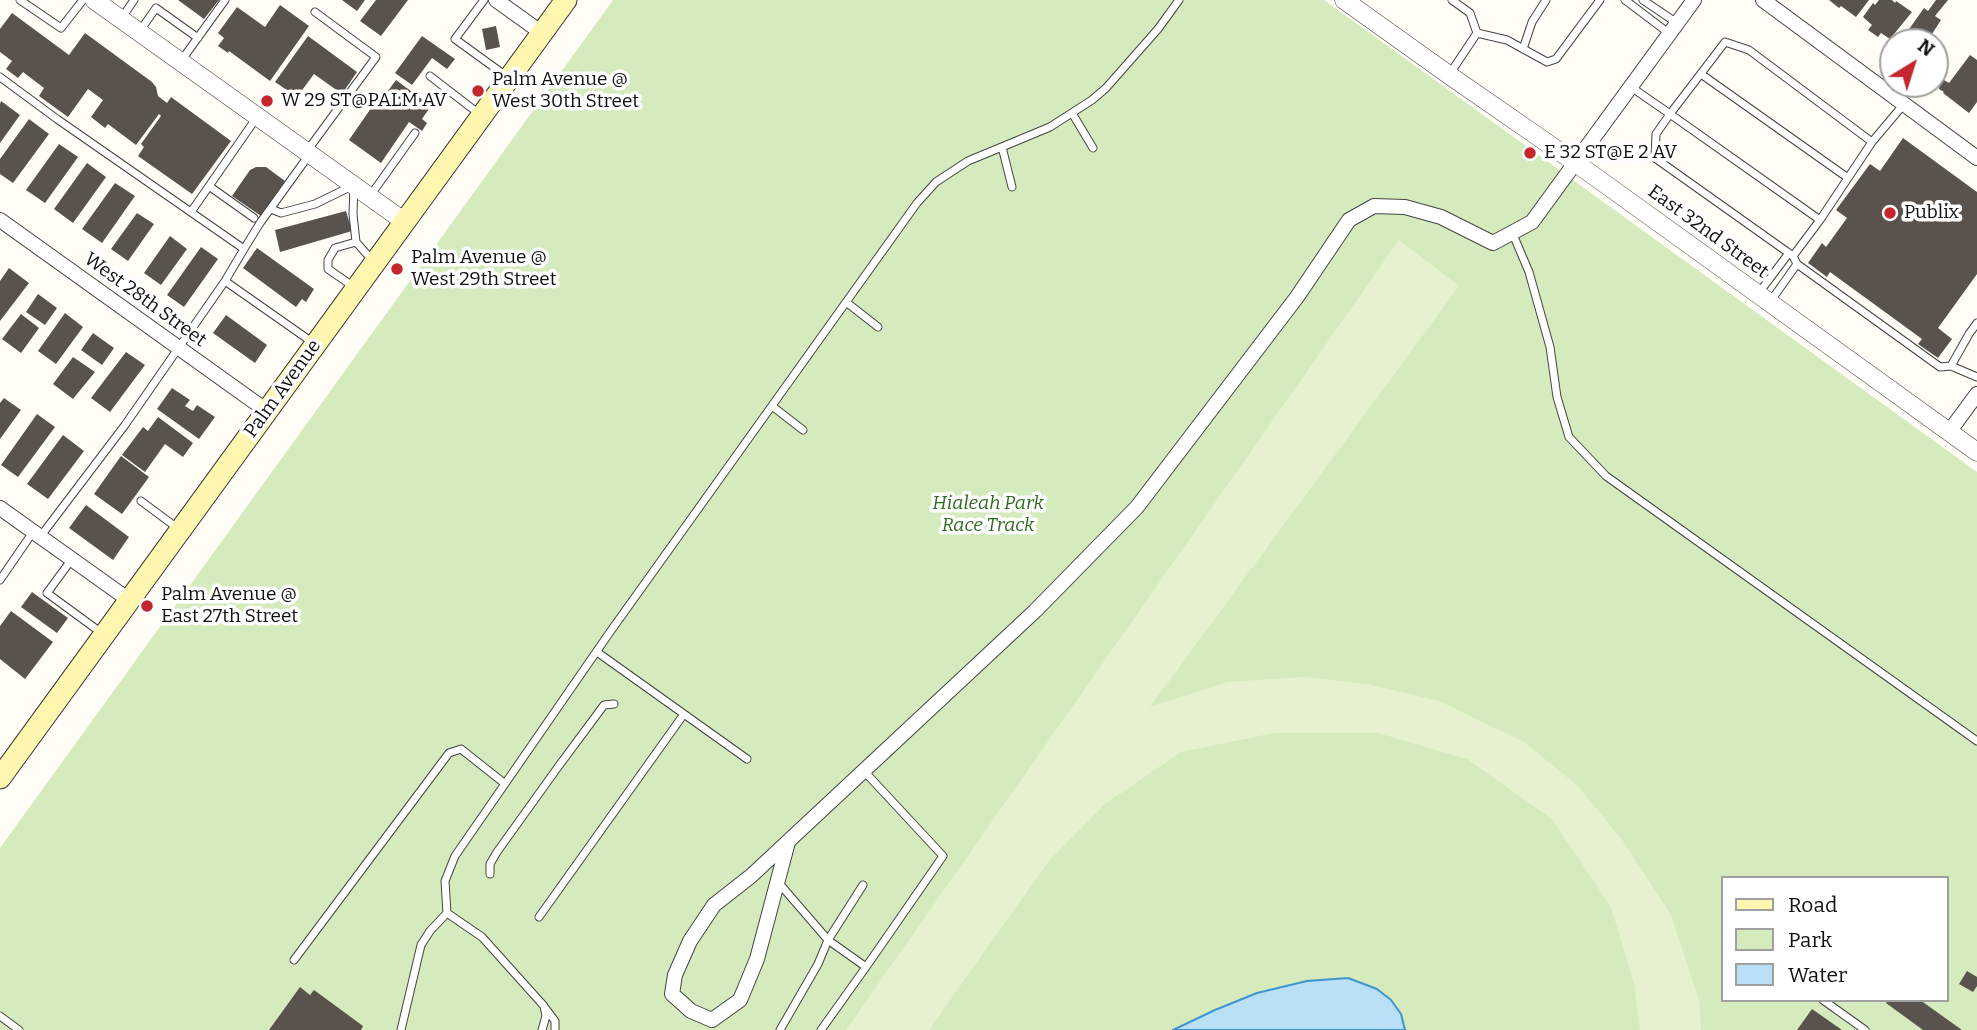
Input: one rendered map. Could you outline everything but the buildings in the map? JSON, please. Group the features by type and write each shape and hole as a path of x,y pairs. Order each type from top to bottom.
{"main road":[{"name":"Palm Avenue","path":"0,778 566,0"}],"street":[{"path":"94,0 405,222"},
{"path":"496,0 542,33"},
{"name":"East 32nd Street","path":"1344,0 1576,163 1977,452"},
{"path":"788,842 757,959 740,1000 712,1020 691,1011 672,994 675,975 690,942 714,905 751,876 1035,611 1138,507 1297,297 1349,220 1374,206 1405,207 1441,217 1493,243 1532,222 1695,0"},
{"path":"1763,0 1977,158"},
{"name":"West 28th Street","path":"0,220 267,411"},
{"path":"1949,432 1977,394"},
{"path":"0,508 129,600"}],"lane":[{"path":"19,0 61,28 83,0"},
{"path":"120,19 134,0"},
{"path":"181,62 225,0"},
{"path":"484,0 455,39 509,78"},
{"path":"401,1030 421,945 447,913 445,881 455,856 504,783 917,203 936,182 968,161 1050,127 1092,100 1158,29 1179,0"},
{"path":"1452,0 1470,13 1477,33"},
{"path":"1523,49 1531,22 1546,0"},
{"path":"1477,33 1507,40 1548,62 1556,59 1600,0"},
{"path":"1625,0 1673,29"},
{"path":"1643,0 1673,29"},
{"path":"139,32 156,8 198,38"},
{"path":"0,580 125,425 225,281 308,152 376,57 315,12"},
{"path":"1449,75 1477,33"},
{"path":"1872,142 1749,50 1725,42 1656,134 1655,158 1940,367 1951,366 1977,377"},
{"path":"1701,74 1848,177"},
{"path":"0,76 57,119 244,249"},
{"path":"429,76 482,116"},
{"path":"1631,87 1820,220"},
{"path":"1764,298 1872,142 1904,104"},
{"path":"1072,113 1093,148"},
{"path":"191,212 258,117"},
{"path":"369,196 415,133"},
{"path":"1002,147 1012,187"},
{"path":"271,209 281,214 315,204 354,185 356,242 375,263"},
{"path":"209,186 254,218"},
{"path":"1512,232 1529,272 1550,346 1557,397 1569,438 1606,476 1977,741"},
{"path":"356,242 335,248 328,260 328,269 356,289"},
{"path":"1764,298 1793,258"},
{"path":"225,281 316,344"},
{"path":"846,302 878,327"},
{"path":"1951,366 1977,323"},
{"path":"772,406 803,430"},
{"path":"141,501 180,530"},
{"path":"72,559 47,593 104,635"},
{"path":"597,652 747,759"},
{"path":"490,874 490,864 497,852 558,767 604,705 614,704"},
{"path":"539,917 684,714"},
{"path":"294,960 450,753 461,750 504,783"},
{"path":"821,1030 943,856 863,771"},
{"path":"778,882 828,940 866,967"},
{"path":"780,1030 818,964 828,940 863,885"},
{"path":"447,913 482,937 544,1006 555,1021 555,1030"},
{"path":"1826,1002 1865,1030"},
{"path":"542,1030 546,1016 544,1006"},
{"path":"0,1016 19,1030"}],"green space":[{"name":"Hialeah Park Race Track","path":"613,0 1324,0 1977,472 1977,1030 0,1030 0,848"},
{"path":"1399,240 1459,286 1150,707 1228,682 1303,677 1367,684 1439,701 1524,742 1578,786 1623,841 1671,915 1699,1000 1701,1030 1640,1030 1634,983 1611,907 1552,819 1467,759 1378,733 1274,733 1181,752 1105,804 1048,862 929,1030 846,1030"}],"water":[{"path":"1348,978 1377,989 1391,1000 1401,1014 1405,1030 1173,1030 1257,993 1307,981"}],"place":[{"name":"Palm Avenue @ West 30th Street","path":"478,91"},
{"name":"W 29 ST@PALM AV","path":"267,101"},
{"name":"E 32 ST@E 2 AV","path":"1530,153"},
{"name":"Publix","path":"1890,213"},
{"name":"Palm Avenue @ West 29th Street","path":"397,269"},
{"name":"Palm Avenue @ East 27th Street","path":"147,606"}]}
